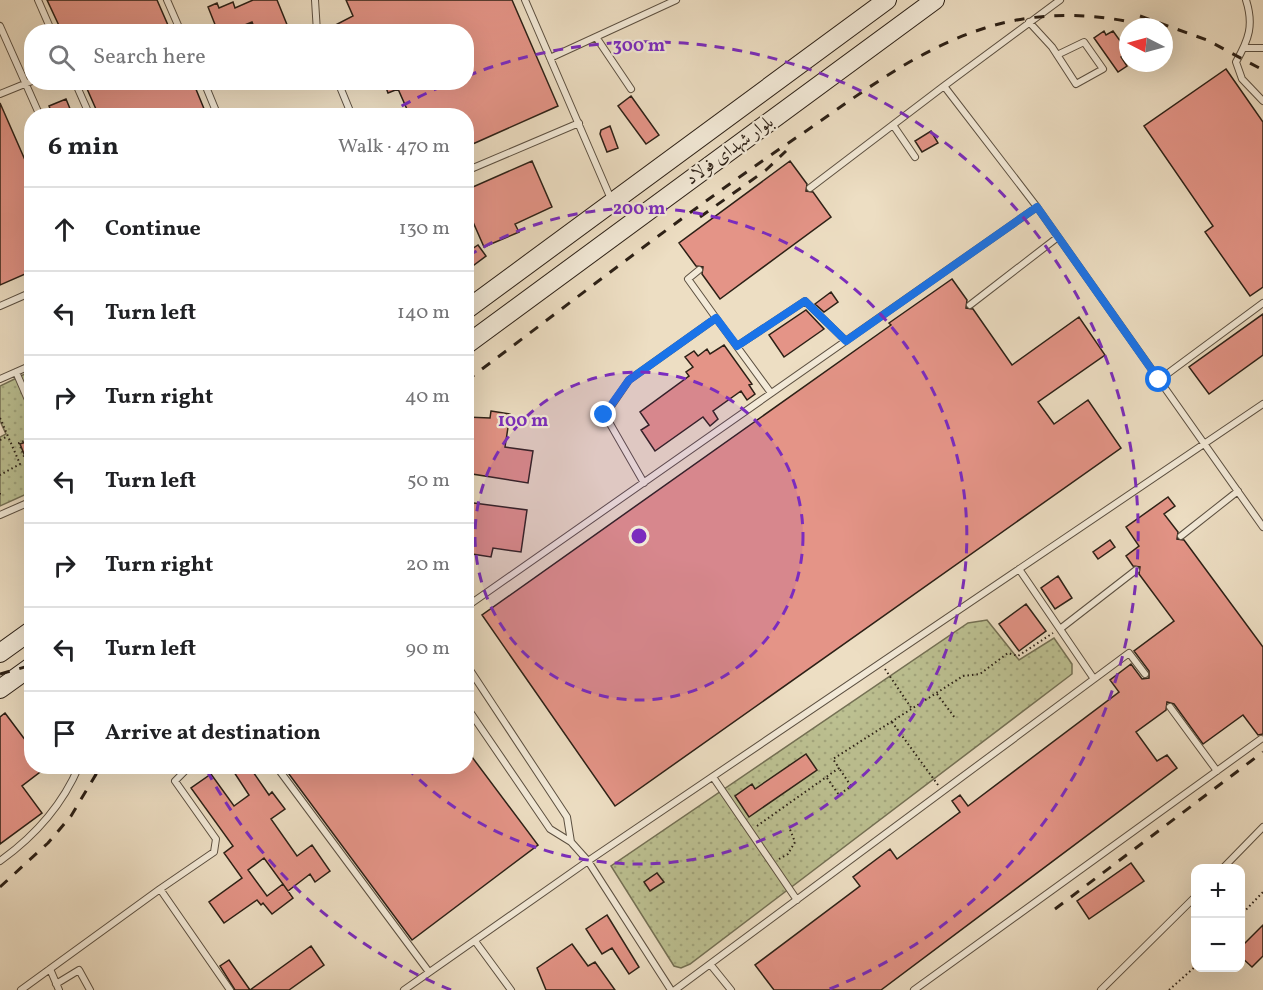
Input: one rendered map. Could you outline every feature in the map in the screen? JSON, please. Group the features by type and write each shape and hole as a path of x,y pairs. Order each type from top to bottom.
{"street":[{"name":"بلوار شهدای فولاد","path":"474,304 887,0"},
{"name":"بلوار شهدای فولاد","path":"474,339 935,0"},
{"path":"0,653 24,636"},
{"path":"0,689 24,672"}],"lane":[{"path":"38,0 48,24"},
{"path":"167,0 178,24"},
{"path":"315,0 317,24"},
{"path":"525,0 612,202"},
{"path":"550,58 676,0"},
{"path":"810,188 1060,0"},
{"path":"1246,0 1251,16 1250,37 1236,62 1242,79 1263,101"},
{"path":"1029,22 1057,55 1076,84 1103,69 1084,42 1057,55"},
{"path":"0,26 24,74"},
{"path":"596,37 631,89"},
{"path":"1244,48 1263,48"},
{"path":"0,93 24,84"},
{"path":"944,86 1037,207 1263,527"},
{"path":"31,90 37,108"},
{"path":"79,90 86,108"},
{"path":"207,90 215,108"},
{"path":"341,90 349,108"},
{"path":"474,168 579,123"},
{"path":"893,125 915,157"},
{"path":"474,601 1037,207"},
{"path":"970,304 1058,237"},
{"path":"699,270 688,279 771,393"},
{"path":"0,306 24,296"},
{"path":"737,346 805,301 846,341"},
{"path":"1159,380 1263,303"},
{"path":"644,483 604,415 629,380 716,318"},
{"path":"0,379 24,368"},
{"path":"16,372 24,390"},
{"path":"404,990 588,861 1263,404"},
{"path":"1181,536 1238,491"},
{"path":"0,514 24,504"},
{"path":"1019,569 1094,679"},
{"path":"1060,628 1136,570"},
{"path":"474,718 550,829 571,842 588,861 673,990 1129,653 1145,674"},
{"path":"474,676 567,817 571,842"},
{"path":"1170,707 1217,771"},
{"path":"914,990 1261,739"},
{"path":"0,861 25,843 49,817 75,774"},
{"path":"21,990 214,852 216,839 175,781 182,774"},
{"path":"282,774 429,972"},
{"path":"713,777 797,900"},
{"path":"1227,864 1263,827"},
{"path":"160,889 231,990"},
{"path":"1101,990 1191,901"},
{"path":"475,941 511,990"},
{"path":"710,964 731,990"},
{"path":"50,969 58,987 79,970 90,990"}],"path":[{"path":"0,418 20,464"},
{"path":"0,440 8,436"},
{"path":"24,441 19,443 24,457"},
{"path":"1,472 24,463"},
{"path":"826,777 839,795 851,786 833,759 963,676 980,674 1008,653 1018,656 1060,628"},
{"path":"881,663 912,709"},
{"path":"937,693 955,718"},
{"path":"892,722 942,792"},
{"path":"750,831 839,768"},
{"path":"771,863 788,854 795,842 789,827"},
{"path":"1245,911 1263,892"},
{"path":"1169,990 1191,970"}],"green space":[{"path":"24,374 24,495 0,506 0,437 6,434 0,421 0,386"},
{"path":"987,620 1019,660 1054,638 1072,664 1072,674 690,964 681,968 674,966 611,866 968,623"}],"building":[{"path":"47,0 157,0 168,24 58,24"},
{"path":"253,0 277,0 287,24 253,24 252,22 215,24 208,7 217,3 219,8 233,2 235,8"},
{"path":"346,0 512,0 558,106 474,143 474,108 406,108 398,90 474,90 474,24 338,24 353,16"},
{"path":"1104,31 1106,35 1113,31 1119,39 1119,71 1118,72 1094,38"},
{"path":"1226,69 1263,122 1263,287 1250,296 1205,232 1213,226 1144,126"},
{"path":"88,90 196,90 204,108 95,108"},
{"path":"631,96 659,135 646,144 618,106"},
{"path":"66,99 70,108 50,108 49,106"},
{"path":"0,103 24,158 24,274 0,285"},
{"path":"610,126 618,148 607,152 600,134 601,130"},
{"path":"931,131 938,143 922,152 915,141"},
{"path":"532,161 552,207 515,224 519,232 484,247 474,224 474,186"},
{"path":"790,161 807,184 806,191 813,192 831,217 720,299 702,274 703,267 696,266 679,243"},
{"path":"478,245 486,256 474,265 474,248"},
{"path":"952,279 967,300 966,308 973,309 1012,365 1079,317 1105,355 1038,402 1054,424 1088,400 1121,448 615,806 482,615 891,325 889,323"},
{"path":"831,292 838,302 824,312 815,304"},
{"path":"806,310 824,329 784,357 769,335"},
{"path":"1263,314 1263,355 1209,394 1189,367"},
{"path":"724,345 752,384 749,385 755,394 747,400 741,391 713,411 718,419 710,426 703,417 655,451 641,430 649,425 640,412 689,376 686,372 693,367 685,357 694,351 698,356 707,349 710,354"},
{"path":"491,411 510,414 505,447 533,451 528,483 474,474 474,417 490,418"},
{"path":"1168,497 1175,506 1164,514 1178,532 1177,539 1184,540 1263,647 1263,734 1258,735 1243,715 1203,744 1174,704 1167,702 1166,710 1136,732 1157,761 1167,755 1177,768 881,990 774,990 755,965 860,886 853,877 890,849 897,859 960,812 952,801 960,795 968,806 1119,692 1110,680 1131,664 1142,679 1149,678 1149,671 1134,651 1174,621 1139,574 1140,567 1133,566 1126,556 1139,546 1126,527"},
{"path":"474,503 527,510 521,552 493,548 491,557 474,554"},
{"path":"1110,540 1115,547 1098,559 1093,552"},
{"path":"1058,576 1072,598 1055,609 1041,588"},
{"path":"1026,604 1046,631 1019,651 999,624"},
{"path":"5,713 24,738 24,774 38,774 22,786 42,813 0,844 0,717"},
{"path":"806,754 817,770 749,817 735,796 752,784 755,789"},
{"path":"474,760 538,845 412,940 289,774 474,774"},
{"path":"211,774 234,806 249,795 235,774 255,774 269,795 272,792 285,809 271,819 297,856 312,845 330,871 315,882 310,874 288,891 293,898 272,914 263,903 261,905 257,900 224,923 209,902 242,878 224,853 233,846 191,788","holes":["264,858 283,884 267,896 248,870"]},
{"path":"1131,863 1144,881 1089,919 1077,901"},
{"path":"657,873 664,882 650,891 644,882"},
{"path":"607,915 639,967 629,974 612,948 602,954 586,929"},
{"path":"1263,925 1263,956 1252,967 1245,961 1245,943"},
{"path":"572,944 588,966 595,962 615,990 546,990 537,968"},
{"path":"311,946 324,965 289,990 250,990"},
{"path":"229,960 250,990 235,990 220,966"}],"railway":[{"path":"474,375 765,159 872,85 915,59 961,37 1005,22 1046,16 1089,16 1119,20"},
{"path":"1140,16 1207,40 1263,70"},
{"path":"700,217 766,170 786,151"},
{"path":"0,674 24,667"},
{"path":"1055,909 1263,752"},
{"path":"0,887 48,843 71,816 96,774"}],"route":[{"path":"604,415 629,380 716,318 737,346 805,301 846,341 1037,207 1159,380"}]}
